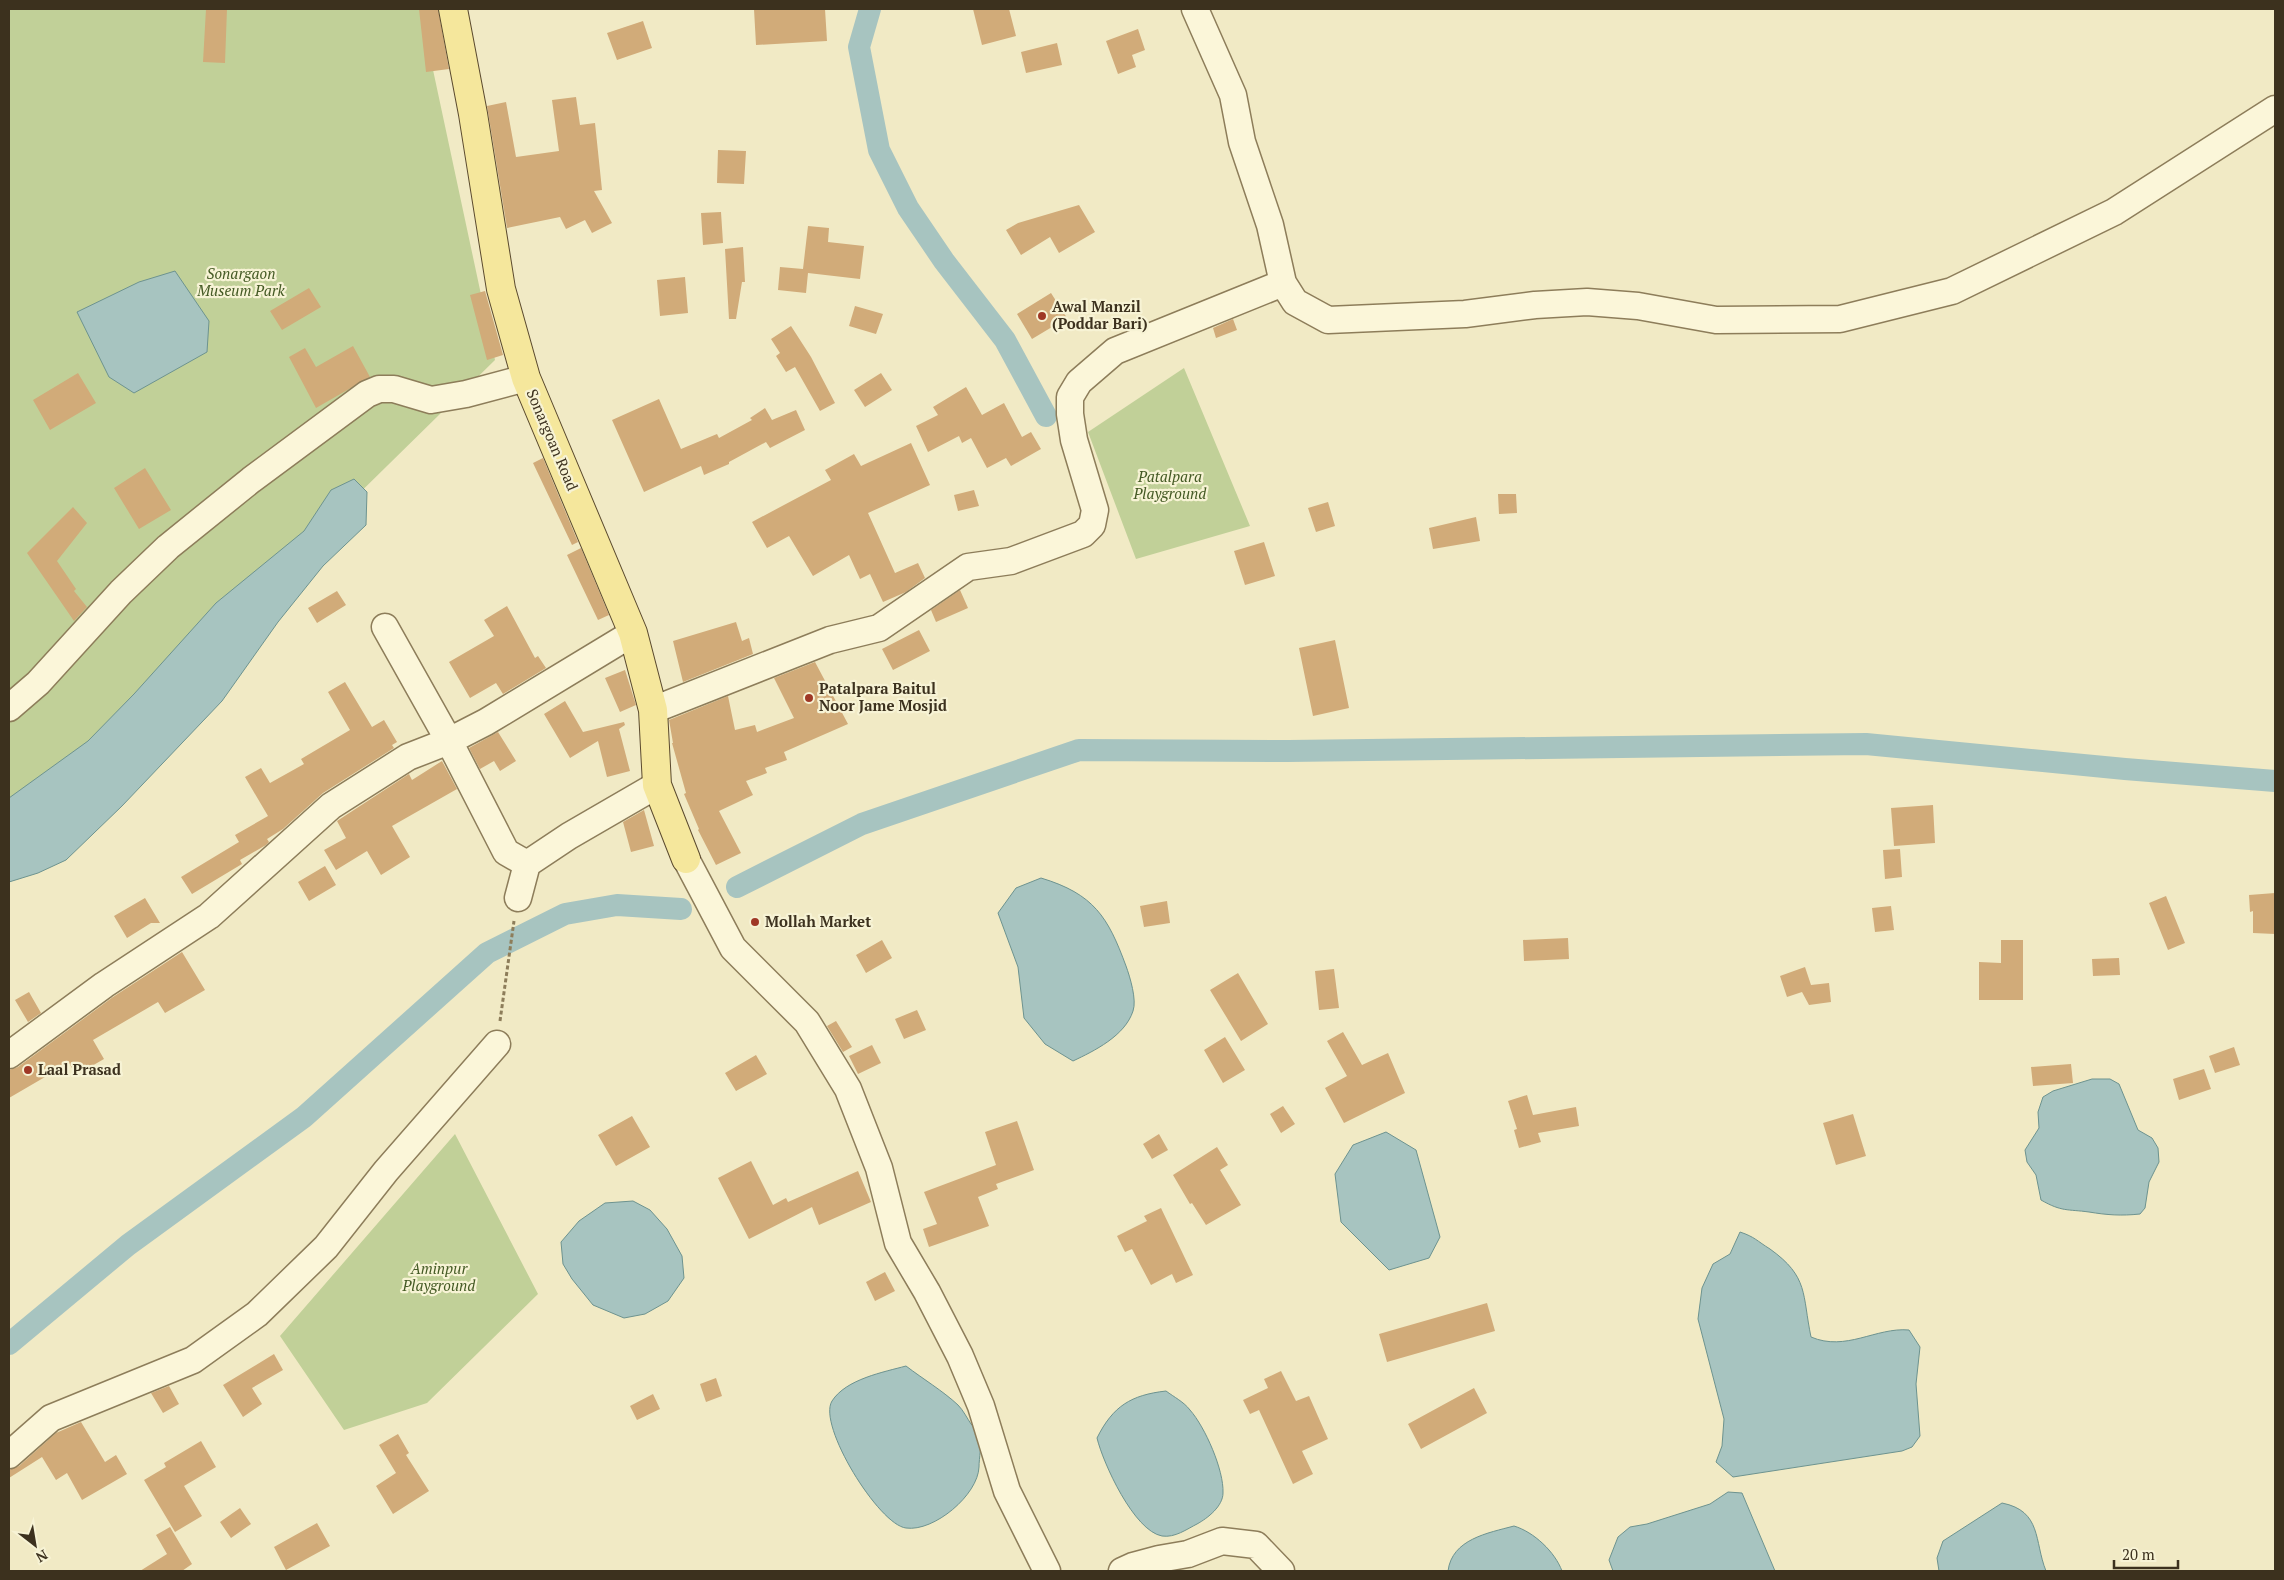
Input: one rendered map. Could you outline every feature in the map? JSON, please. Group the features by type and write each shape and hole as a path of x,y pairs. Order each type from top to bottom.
{"main road":[{"name":"Sonargoan Road","path":"453,9 473,114 501,289 526,378 633,633 653,710 657,785 686,859"}],"street":[{"path":"1195,9 1233,95 1242,142 1270,225 1283,283 1296,302 1328,320 1465,314 1535,305 1587,302 1638,306 1716,320 1840,319 1952,291 1969,283 2114,212 2275,109"},
{"path":"653,710 830,640 880,628 968,567 1011,561 1049,545 1083,534 1092,525 1095,510 1074,440 1070,414 1070,397 1079,382 1115,351 1283,283"},
{"path":"9,708 38,683 121,592 168,547 251,480 367,394 379,389 394,389 431,400 466,394 526,378"},
{"path":"385,627 449,741 506,852 527,864"},
{"path":"9,1055 97,991 208,916 331,806 408,757 449,741 486,722 633,633"},
{"path":"518,898 527,864 569,836 657,785"},
{"path":"686,859 733,948 807,1022 848,1089 879,1168 898,1243 927,1292 960,1356 981,1406 1007,1491 1047,1571"},
{"path":"9,1455 51,1418 193,1360 258,1314 326,1247 386,1171 497,1044"},
{"path":"1122,1571 1150,1561 1188,1554 1222,1541 1256,1545 1281,1571"}],"path":[{"path":"497,1044 518,898"}],"green space":[{"name":"Sonargaon Museum Park","path":"9,9 420,9 495,360 9,837"},
{"name":"Patalpara Playground","path":"1184,368 1250,526 1136,559 1088,432"},
{"name":"Aminpur Playground","path":"455,1134 538,1294 427,1403 344,1430 280,1336"}],"water":[{"path":"175,271 209,321 207,352 134,393 109,377 77,312 139,282"},
{"path":"354,479 367,492 366,525 323,566 278,622 222,701 122,806 66,860 38,873 9,882 9,798 88,741 134,694 216,603 304,531 331,490"},
{"path":"1041,878 1059,884 1074,892 1097,910 1113,934 1126,966 1132,989 1133,1011 1123,1028 1108,1042 1073,1061 1045,1044 1024,1018 1018,967 998,913 1016,888"},
{"path":"2092,1079 2110,1079 2119,1084 2138,1130 2152,1138 2158,1148 2159,1162 2149,1182 2145,1208 2140,1214 2102,1214 2054,1207 2041,1200 2036,1175 2027,1162 2025,1150 2039,1128 2038,1112 2043,1097 2053,1091"},
{"path":"1386,1132 1416,1150 1440,1237 1429,1258 1389,1270 1341,1222 1335,1174 1353,1145"},
{"path":"633,1201 650,1210 667,1229 682,1256 684,1278 668,1301 645,1314 624,1318 593,1305 572,1279 563,1264 561,1242 579,1221 605,1203"},
{"path":"1740,1232 1753,1237 1770,1249 1792,1269 1802,1287 1811,1337 1836,1342 1849,1341 1897,1330 1909,1330 1920,1347 1916,1384 1920,1436 1912,1447 1902,1451 1733,1477 1716,1462 1722,1446 1724,1419 1698,1319 1702,1288 1713,1264 1730,1254"},
{"path":"906,1366 958,1405 981,1439 977,1478 971,1489 953,1510 929,1524 917,1528 906,1528 894,1523 867,1493 842,1451 833,1431 830,1413 832,1401 846,1387 877,1374"},
{"path":"1166,1391 1188,1407 1202,1427 1217,1461 1223,1493 1218,1507 1206,1518 1181,1533 1172,1536 1162,1536 1151,1531 1131,1509 1113,1479 1097,1438 1110,1418 1124,1404 1133,1399"},
{"path":"1728,1492 1742,1493 1775,1571 1613,1571 1609,1560 1618,1537 1630,1527 1647,1524 1710,1504"},
{"path":"2002,1503 2015,1507 2030,1520 2046,1571 1939,1571 1937,1558 1943,1541"},
{"path":"1514,1526 1529,1533 1543,1544 1559,1564 1562,1571 1448,1571 1456,1551 1464,1545 1493,1531"}],"building":[{"path":"206,9 227,9 225,63 203,62"},
{"path":"419,9 438,9 449,69 426,72"},
{"path":"754,9 825,9 827,41 756,45"},
{"path":"973,9 1009,9 1016,36 982,45"},
{"path":"643,21 652,48 617,60 607,33"},
{"path":"1138,29 1145,50 1132,55 1136,67 1118,74 1106,41"},
{"path":"1057,43 1062,65 1026,73 1021,52"},
{"path":"576,97 580,125 595,123 602,190 594,191 612,223 592,233 585,220 566,229 560,217 507,228 487,106 506,102 516,157 559,151 552,100"},
{"path":"718,150 746,151 744,184 717,183"},
{"path":"1079,205 1095,232 1059,253 1050,237 1021,255 1006,230 1018,223"},
{"path":"721,212 723,243 703,245 701,213"},
{"path":"808,226 829,228 828,242 864,246 860,279 808,273 806,293 778,290 780,267 803,269"},
{"path":"743,247 745,282 742,282 736,319 729,319 725,249"},
{"path":"685,277 688,313 660,316 657,280"},
{"path":"309,288 321,307 282,330 270,311"},
{"path":"485,291 503,355 487,360 470,295"},
{"name":"Awal Manzil (Poddar Bari)","path":"1051,293 1067,318 1032,339 1017,314"},
{"path":"855,306 883,314 876,334 849,326"},
{"path":"1233,319 1237,330 1216,338 1213,328"},
{"path":"791,326 811,357 835,403 820,411 795,367 786,372 776,356 780,353 771,339"},
{"path":"353,346 370,377 316,408 289,357 305,348 316,367"},
{"path":"78,373 96,403 50,430 33,400"},
{"path":"881,373 892,390 865,407 854,390"},
{"path":"966,387 982,415 1004,403 1022,437 1031,432 1041,449 1011,466 1006,458 987,468 971,438 962,443 959,436 928,452 916,426 938,415 933,407"},
{"path":"659,399 681,449 717,434 719,438 752,420 750,418 765,408 772,420 796,410 805,430 770,448 766,442 729,462 729,464 704,475 701,466 644,492 612,420"},
{"path":"911,443 930,485 868,513 895,573 918,563 925,578 906,592 883,602 870,574 860,579 849,555 813,576 789,536 767,548 752,522 831,480 825,470 854,454 861,466"},
{"path":"543,458 578,542 572,545 533,463"},
{"path":"145,468 171,510 139,529 114,488"},
{"path":"974,490 979,506 958,511 954,495"},
{"path":"1498,494 1516,494 1517,513 1499,514"},
{"path":"1328,502 1335,526 1316,532 1308,508"},
{"path":"73,507 87,523 57,561 76,589 74,591 87,607 74,621 27,553"},
{"path":"1476,517 1480,541 1433,549 1429,528"},
{"path":"1264,542 1275,576 1245,585 1234,551"},
{"path":"581,548 609,615 598,620 567,555"},
{"path":"960,590 968,608 936,622 931,610"},
{"path":"337,591 346,605 317,623 308,608"},
{"path":"507,606 535,658 538,656 546,668 503,694 496,683 470,698 449,662 494,636 484,620"},
{"path":"736,622 742,641 749,638 753,654 683,682 673,641"},
{"path":"919,630 930,651 893,670 882,649"},
{"path":"1335,640 1349,708 1313,716 1299,648"},
{"path":"815,662 848,724 784,752 787,760 765,768 767,773 746,781 753,795 719,811 741,853 716,865 698,830 684,794 686,793 672,743 669,720 728,696 735,730 755,725 757,732 794,718 774,678"},
{"path":"625,670 636,705 620,712 605,678"},
{"path":"345,682 372,727 384,720 397,742 392,745 394,748 323,793 283,829 267,839 269,842 266,845 240,860 242,864 192,894 181,877 239,842 235,835 268,816 245,777 261,768 270,783 304,764 301,759 350,730 328,692"},
{"path":"565,701 583,732 624,722 625,725 619,729 630,771 607,777 598,741 570,758 544,714"},
{"path":"498,732 516,761 500,771 494,761 480,769 469,748"},
{"path":"442,761 457,789 392,826 410,857 381,875 367,851 336,870 324,850 346,838 337,821 409,774 412,780"},
{"path":"1933,805 1935,843 1894,846 1891,808"},
{"path":"644,810 654,846 631,852 623,822"},
{"path":"1900,849 1902,877 1885,879 1883,850"},
{"path":"325,866 336,885 309,901 298,882"},
{"path":"2275,893 2275,934 2253,933 2253,911 2250,912 2249,895"},
{"path":"2166,896 2185,943 2168,950 2149,903"},
{"path":"145,898 160,923 151,923 127,938 114,916"},
{"path":"1167,901 1170,923 1144,927 1140,906"},
{"path":"1891,906 1894,930 1875,932 1872,908"},
{"path":"1568,938 1569,959 1524,961 1523,940"},
{"path":"882,940 892,958 866,973 856,955"},
{"path":"2001,940 2023,940 2023,1000 1979,1000 1979,962 2001,963"},
{"path":"182,952 205,990 165,1013 158,1002 93,1040 104,1059 76,1075 69,1063 9,1098 9,1070 18,1067 113,997"},
{"path":"2119,958 2120,975 2093,976 2092,959"},
{"path":"1805,967 1811,985 1829,983 1831,1002 1809,1005 1802,992 1787,997 1780,976"},
{"path":"1334,969 1339,1008 1319,1010 1315,971"},
{"path":"1238,973 1268,1024 1241,1041 1210,990"},
{"path":"29,992 41,1013 28,1022 15,1000"},
{"path":"917,1010 926,1030 904,1039 895,1019"},
{"path":"836,1021 852,1047 843,1052 827,1026"},
{"path":"1343,1032 1362,1065 1388,1053 1405,1093 1344,1123 1325,1088 1347,1076 1327,1041"},
{"path":"1225,1037 1245,1070 1223,1083 1204,1050"},
{"path":"872,1045 881,1063 858,1074 849,1056"},
{"path":"2234,1047 2240,1065 2215,1073 2209,1056"},
{"path":"756,1055 767,1074 736,1091 725,1073"},
{"path":"2071,1064 2073,1083 2033,1086 2031,1067"},
{"path":"2204,1069 2211,1089 2179,1100 2173,1079"},
{"path":"1527,1095 1533,1115 1576,1107 1579,1126 1538,1133 1541,1142 1519,1148 1514,1130 1517,1129 1508,1101"},
{"path":"1283,1106 1295,1124 1281,1133 1270,1114"},
{"path":"1853,1114 1866,1156 1836,1165 1823,1123"},
{"path":"632,1116 650,1147 616,1166 598,1135"},
{"path":"1017,1121 1034,1170 996,1184 998,1189 978,1197 989,1226 929,1247 923,1229 937,1224 924,1192 996,1165 985,1132"},
{"path":"1159,1134 1168,1150 1152,1159 1143,1144"},
{"path":"1217,1147 1228,1165 1220,1170 1241,1205 1206,1225 1192,1203 1190,1204 1173,1175"},
{"path":"751,1161 773,1205 786,1198 788,1202 858,1171 871,1202 819,1225 812,1207 749,1239 718,1178"},
{"path":"1161,1208 1193,1275 1176,1283 1172,1274 1151,1285 1132,1249 1125,1252 1117,1236 1147,1221 1144,1216"},
{"path":"885,1272 895,1291 875,1301 866,1282"},
{"path":"1487,1303 1495,1331 1387,1362 1379,1334"},
{"path":"274,1354 283,1370 252,1388 262,1404 243,1417 223,1385"},
{"path":"1281,1371 1296,1401 1309,1396 1328,1439 1302,1451 1313,1474 1293,1484 1259,1410 1250,1414 1243,1400 1268,1388 1264,1379"},
{"path":"716,1378 722,1396 706,1402 700,1384"},
{"path":"169,1386 179,1404 163,1413 151,1393"},
{"path":"1474,1388 1487,1413 1421,1449 1408,1424"},
{"path":"653,1394 660,1409 637,1420 630,1406"},
{"path":"81,1422 105,1462 116,1455 127,1474 82,1500 67,1473 56,1480 42,1457 9,1478 9,1470 19,1466 56,1433"},
{"path":"398,1434 409,1453 406,1455 429,1491 393,1514 376,1486 396,1473 379,1445"},
{"path":"201,1441 216,1467 184,1486 202,1516 175,1532 144,1480 166,1467 164,1463"},
{"path":"240,1508 251,1524 231,1538 220,1522"},
{"path":"317,1523 330,1546 286,1570 274,1547"},
{"path":"170,1527 192,1564 182,1571 140,1571 167,1554 156,1535"}],"waterway":[{"path":"870,9 859,47 879,150 908,208 944,261 1005,340 1046,416"},
{"path":"737,887 862,824 1079,750 1288,751 1866,744 2125,769 2275,781"},
{"path":"9,1344 128,1245 304,1117 487,953 565,914 617,905 681,909"}],"place":[{"name":"Awal Manzil (Poddar Bari)","path":"1042,316"},
{"name":"Patalpara Baitul Noor Jame Mosjid","path":"809,698"},
{"name":"Mollah Market","path":"755,922"},
{"name":"Laal Prasad","path":"28,1070"}]}
